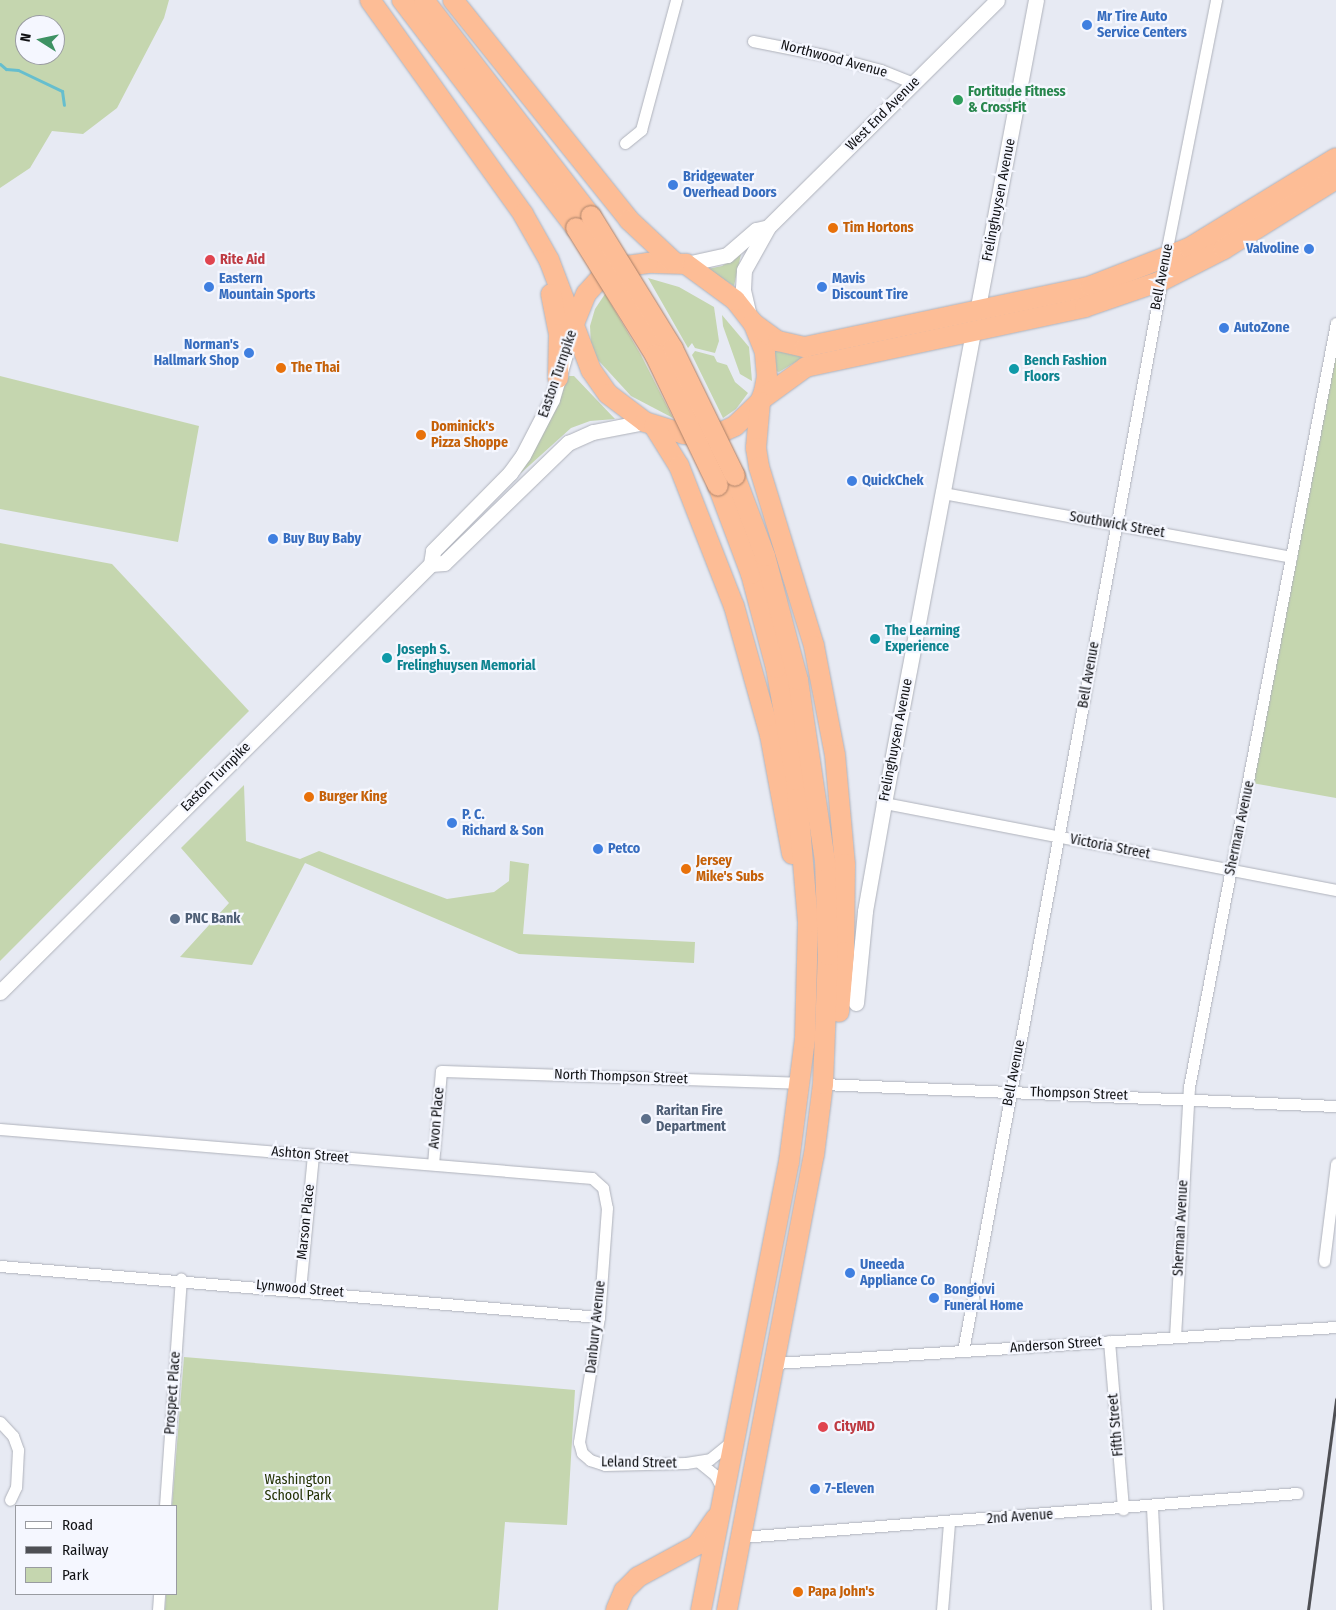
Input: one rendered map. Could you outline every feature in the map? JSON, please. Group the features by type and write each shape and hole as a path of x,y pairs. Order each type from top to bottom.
{"highway":[{"path":"370,0 523,214 549,260 587,362 598,382 621,407 649,424 684,434 712,435 735,426 761,401 806,367 1085,307 1161,281 1224,249 1336,178"},
{"path":"402,0 584,222"},
{"path":"424,0 673,349 727,481 776,592 798,680 818,800 825,861 828,947 823,1084 801,1231 727,1610"},
{"path":"452,0 629,220 680,263 735,300 751,320 778,341 805,347 977,312 1091,286 1165,259 1240,219 1336,158"},
{"path":"470,141 474,160 530,249 548,288 558,320 558,378"},
{"path":"574,324 586,294 603,275 626,265 680,263"},
{"path":"751,320 767,365 756,448 759,466 814,646 835,755 841,808 845,864 844,952 834,1050 823,1084"},
{"path":"649,424 673,452 695,502 754,671 785,810 799,903 807,989"},
{"path":"701,1610 789,1162 800,1083 807,989 808,922 805,864 787,726 776,668 727,481"},
{"path":"616,1610 624,1591 638,1577 697,1545 722,1502"}],"street":[{"path":"624,143 641,130 676,0"},
{"name":"West End Avenue","path":"751,320 743,290 744,270 768,226 997,0"},
{"name":"Frelinghuysen Avenue","path":"977,312 1036,0"},
{"name":"Bell Avenue","path":"963,1351 1165,259 1216,0"},
{"name":"Northwood Avenue","path":"753,41 824,55 881,70 914,83"},
{"name":"West End Avenue","path":"680,263 727,255 756,230 768,226"},
{"name":"Sherman Avenue","path":"1175,1337 1188,1098 1336,323"},
{"name":"Easton Turnpike","path":"0,992 431,564 432,551 523,455 540,426 558,378 574,324"},
{"name":"Frelinghuysen Avenue","path":"856,1003 865,911 973,332"},
{"name":"Easton Turnpike","path":"431,564 444,564 568,443 593,432 649,424"},
{"name":"Southwick Street","path":"943,493 1291,557"},
{"name":"Victoria Street","path":"884,803 1336,890"},
{"name":"North Thompson Street","path":"441,1071 800,1083"},
{"name":"Avon Place","path":"433,1164 441,1071"},
{"name":"Thompson Street","path":"823,1084 1188,1098 1336,1106"},
{"name":"Ashton Street","path":"0,1130 586,1176 600,1183 607,1200"},
{"name":"Marson Place","path":"300,1290 313,1155"},
{"path":"1324,1261 1336,1164"},
{"name":"Danbury Avenue","path":"582,1453 579,1442 599,1317 607,1200"},
{"name":"Lynwood Street","path":"0,1266 181,1279 599,1317"},
{"name":"Prospect Place","path":"165,1505 181,1279"},
{"name":"Anderson Street","path":"776,1363 1336,1327"},
{"name":"Fifth Street","path":"1109,1341 1123,1509"},
{"path":"0,1422 13,1436 18,1450 16,1487 10,1500"},
{"name":"Leland Street","path":"582,1453 590,1460 605,1464 699,1462 718,1454 735,1438"},
{"path":"699,1462 715,1475 722,1502"},
{"name":"2nd Avenue","path":"742,1537 1152,1507 1297,1493"},
{"path":"1152,1507 1157,1610"},
{"path":"942,1610 949,1523"},
{"path":"158,1610 159,1595"}],"green space":[{"path":"0,0 169,0 164,18 117,108 83,134 52,131 30,168 0,188"},
{"path":"741,254 734,286 707,269 722,266"},
{"path":"648,278 679,287 714,307 719,341 715,353 695,348 692,343 688,348"},
{"path":"605,294 641,355 673,418 631,396 598,360 591,344 590,326 595,309"},
{"path":"722,315 749,347 752,381 740,374 723,326"},
{"path":"1336,332 1336,798 1252,783"},
{"path":"772,347 804,357 779,372 775,371"},
{"path":"695,351 714,356 717,362 727,365 735,382 748,393 736,409 723,418 692,355"},
{"path":"0,376 199,426 178,542 0,509"},
{"path":"569,376 574,376 615,419 590,421 571,428 521,473 518,471 540,438"},
{"path":"0,543 112,564 249,711 0,961"},
{"path":"244,785 246,841 300,859 319,851 447,899 494,892 509,881 510,861 529,864 523,934 695,942 694,963 519,954 305,863 252,965 180,957 229,903 181,848"},
{"name":"Washington School Park","path":"184,1357 575,1390 567,1525 505,1522 498,1610 165,1610 166,1595 178,1595 178,1505 172,1505"}],"waterway":[{"path":"0,64 6,69 18,70 62,91 64,105"}],"railway":[{"path":"1308,1610 1336,1399"}],"place":[{"name":"Mr Tire Auto Service Centers","path":"1087,25"},
{"name":"Fortitude Fitness & CrossFit","path":"958,100"},
{"name":"Bridgewater Overhead Doors","path":"673,185"},
{"name":"Tim Hortons","path":"833,228"},
{"name":"Valvoline","path":"1309,249"},
{"name":"Rite Aid","path":"210,260"},
{"name":"Eastern Mountain Sports","path":"209,287"},
{"name":"Mavis Discount Tire","path":"822,287"},
{"name":"AutoZone","path":"1224,328"},
{"name":"Norman's Hallmark Shop","path":"249,353"},
{"name":"The Thai","path":"281,368"},
{"name":"Bench Fashion Floors","path":"1014,369"},
{"name":"Dominick's Pizza Shoppe","path":"421,435"},
{"name":"QuickChek","path":"852,481"},
{"name":"Buy Buy Baby","path":"273,539"},
{"name":"The Learning Experience","path":"875,639"},
{"name":"Joseph S. Frelinghuysen Memorial","path":"387,658"},
{"name":"Burger King","path":"309,797"},
{"name":"P. C. Richard & Son","path":"452,823"},
{"name":"Petco","path":"598,849"},
{"name":"Jersey Mike's Subs","path":"686,869"},
{"name":"PNC Bank","path":"175,919"},
{"name":"Raritan Fire Department","path":"646,1119"},
{"name":"Uneeda Appliance Co","path":"850,1273"},
{"name":"Bongiovi Funeral Home","path":"934,1298"},
{"name":"CityMD","path":"823,1427"},
{"name":"7-Eleven","path":"815,1489"},
{"name":"Papa John's","path":"798,1592"}]}
